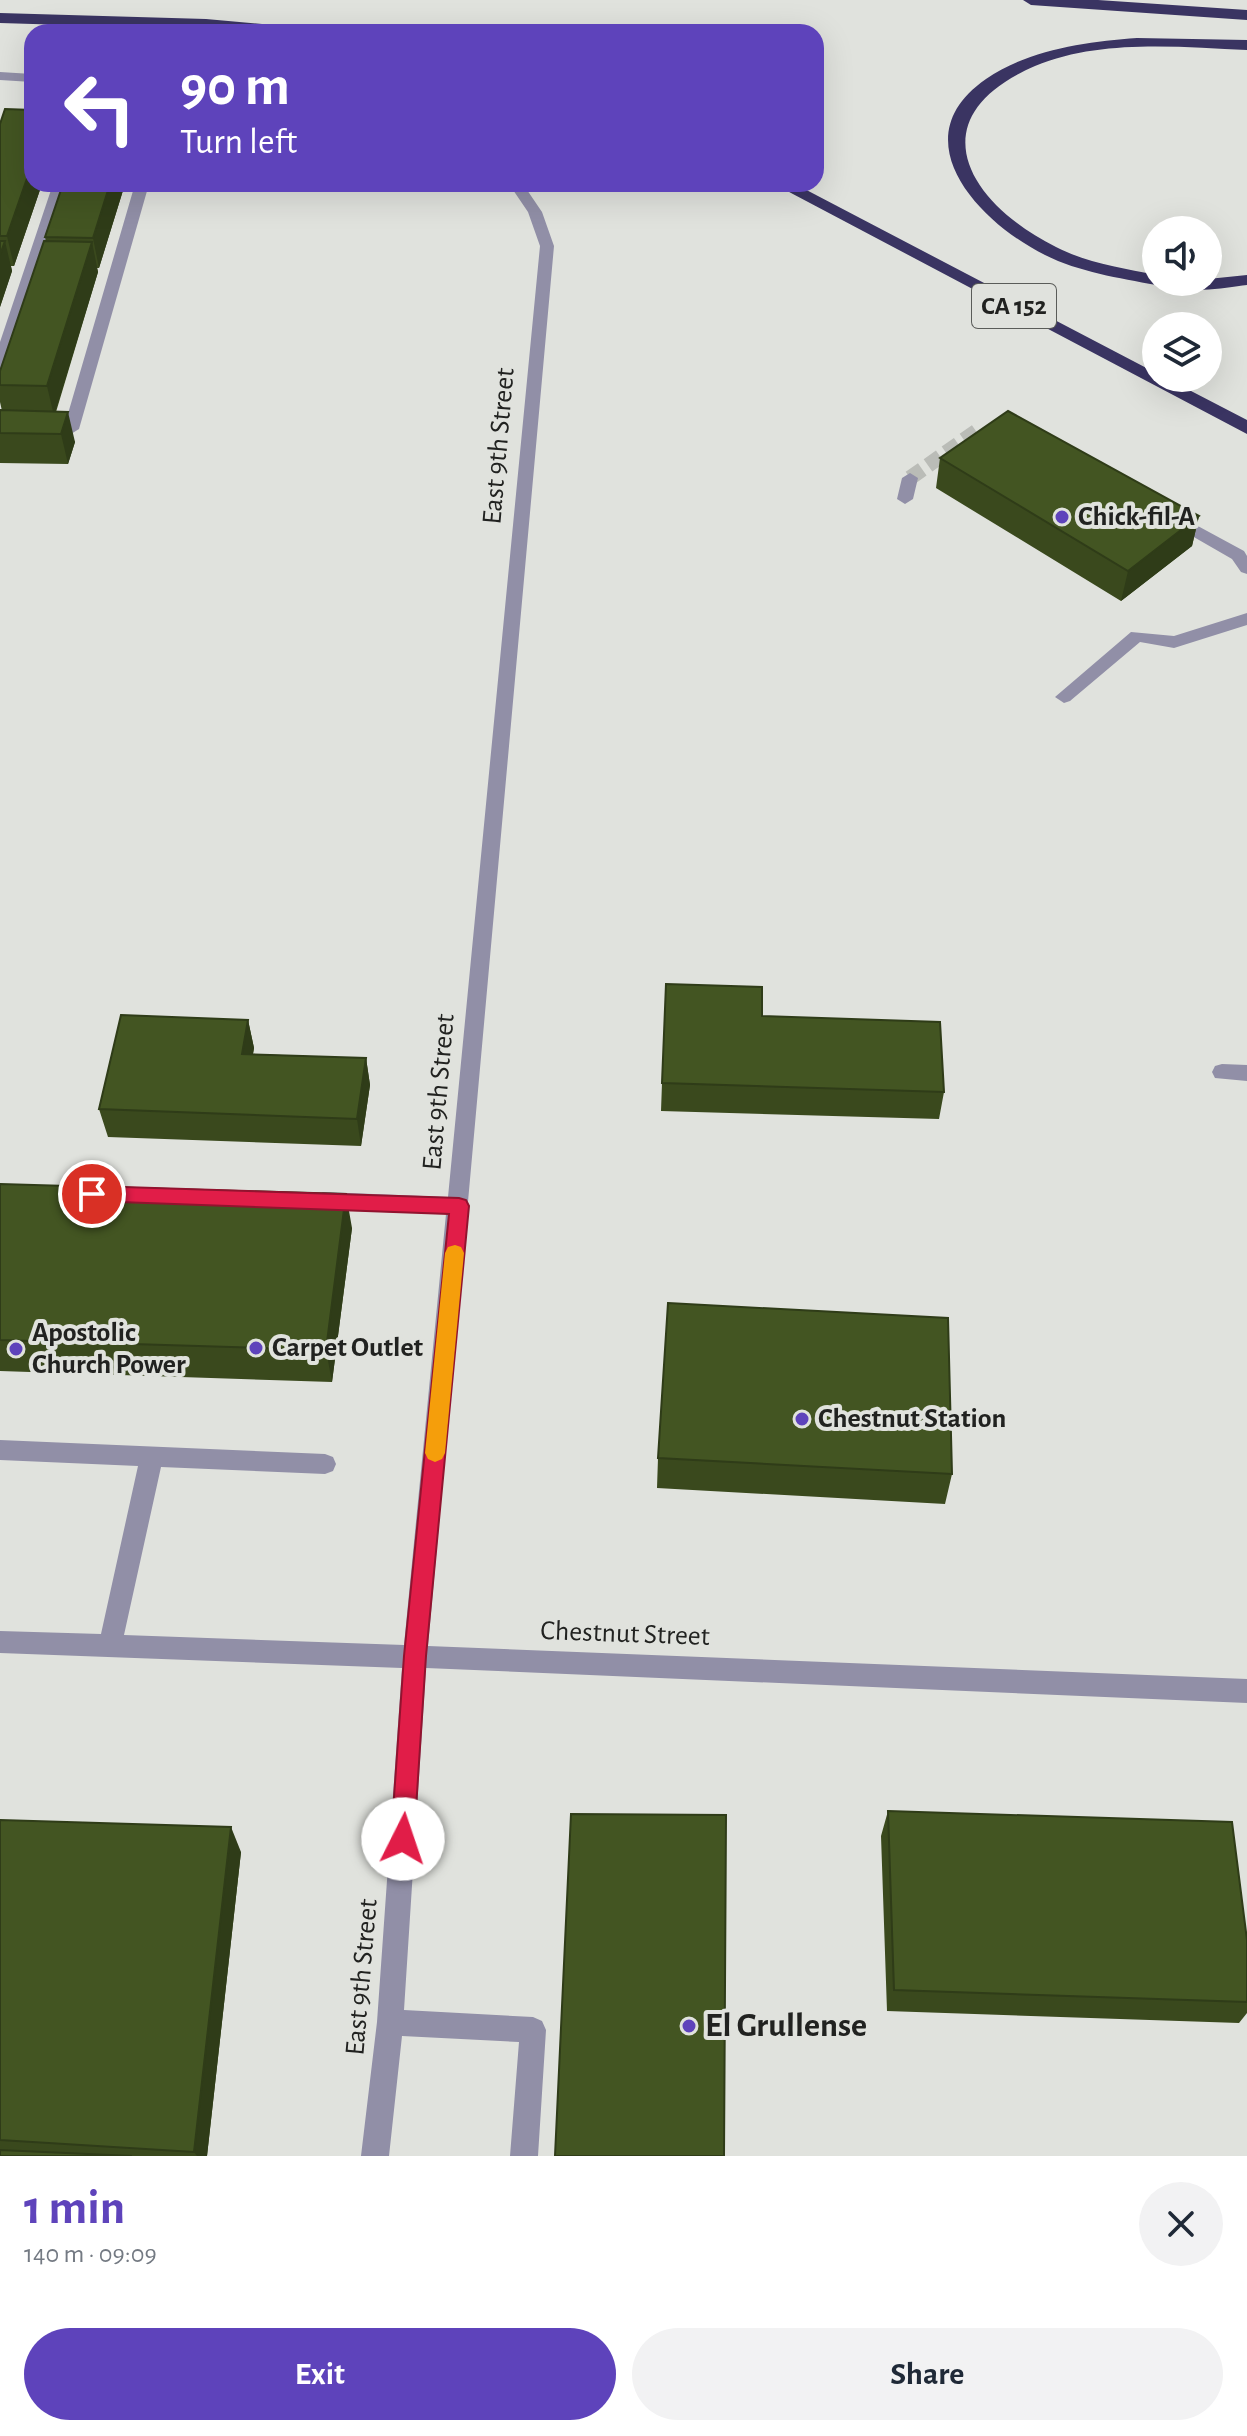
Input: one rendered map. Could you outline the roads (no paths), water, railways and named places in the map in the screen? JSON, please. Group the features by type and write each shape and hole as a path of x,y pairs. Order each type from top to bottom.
{"highway":[{"path":"1031,0 1247,15"},
{"path":"0,18 206,24"},
{"path":"1142,277 1103,270 1051,252 1008,226 977,198 959,169 954,145 960,118 978,94 1000,77 1031,62 1072,50 1157,42 1247,45"},
{"name":"CA 152","path":"797,192 1247,428"},
{"path":"1222,283 1247,280"}],"street":[{"path":"0,76 24,78"},
{"path":"0,365 57,192"},
{"path":"0,428 71,429 140,192"},
{"name":"East 9th Street","path":"375,2156 390,2022 415,1656 547,246 535,212 521,192"},
{"path":"905,499 910,478"},
{"path":"1155,508 1238,555 1247,568"},
{"path":"1064,697 1137,636 1174,642 1247,619"},
{"path":"1222,1072 1247,1073"},
{"path":"301,1201 459,1206"},
{"path":"0,1450 325,1464"},
{"path":"110,1645 152,1456"},
{"name":"Chestnut Street","path":"0,1642 1247,1691"},
{"path":"390,2022 533,2030 524,2156"}],"tunnel":[{"path":"910,478 981,428"}],"place":[{"name":"Chick-fil-A","path":"1062,517"},
{"name":"Carpet Outlet","path":"256,1348"},
{"name":"Apostolic Church Power","path":"16,1349"},
{"name":"Chestnut Station","path":"802,1419"},
{"name":"El Grullense","path":"689,2026"}]}
